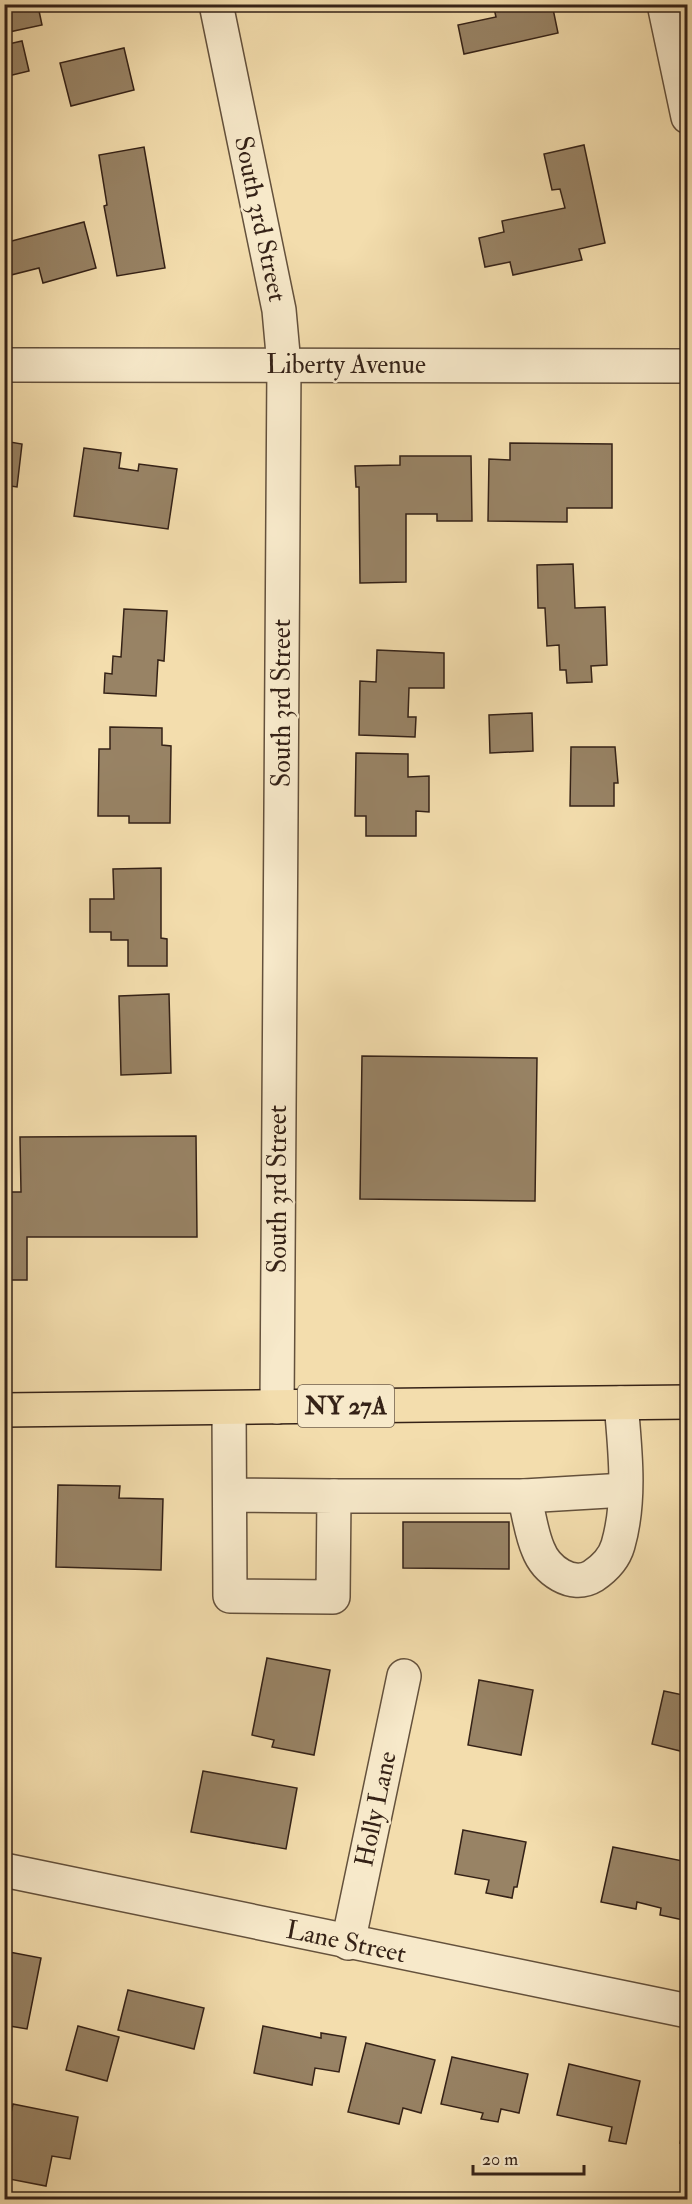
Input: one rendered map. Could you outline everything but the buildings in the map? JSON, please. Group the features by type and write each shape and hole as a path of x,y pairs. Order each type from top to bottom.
{"main road":[{"name":"NY 27A","path":"4,1410 687,1402"}],"street":[{"name":"South 3rd Street","path":"216,4 279,310 284,365 277,1407"},
{"path":"664,4 687,117"},
{"name":"Liberty Avenue","path":"4,365 687,366"},
{"path":"524,1496 538,1551 552,1569 567,1579 580,1581 608,1564 618,1547 624,1517 621,1403"},
{"path":"229,1408 230,1596 333,1597 334,1496"},
{"path":"230,1495 524,1496 625,1490"},
{"name":"Holly Lane","path":"348,1943 404,1676"},
{"name":"Lane Street","path":"4,1870 348,1943 687,2011"}]}
